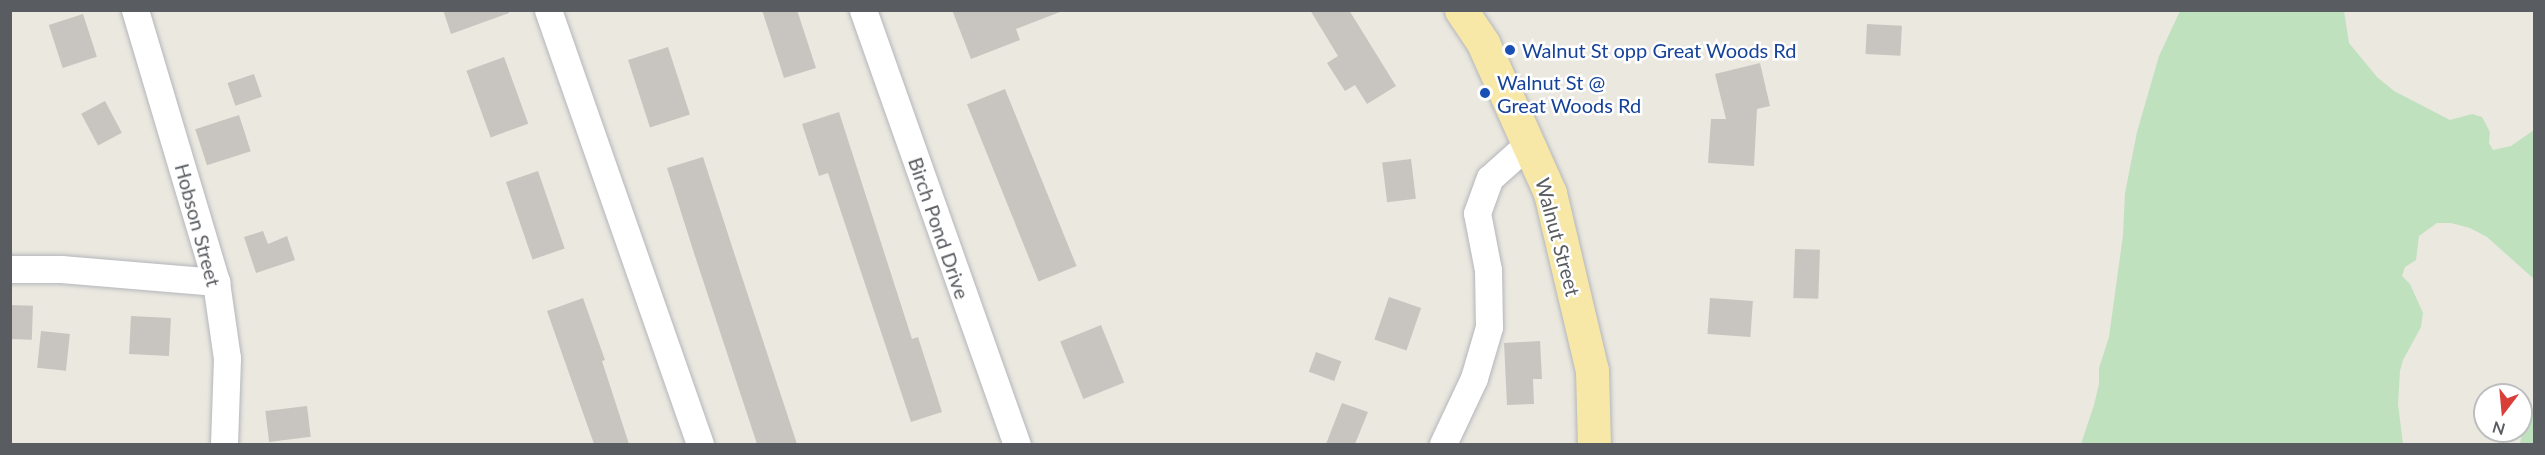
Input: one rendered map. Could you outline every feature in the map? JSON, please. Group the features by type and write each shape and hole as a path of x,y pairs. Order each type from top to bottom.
{"main road":[{"name":"Walnut Street","path":"1461,10 1483,43 1550,193 1592,370 1594,444"}],"street":[{"name":"Hobson Street","path":"135,10 216,282 227,358 224,444"},
{"path":"548,10 700,444"},
{"name":"Birch Pond Drive","path":"863,10 1017,444"},
{"path":"1443,444 1474,378 1489,327 1488,270 1477,213 1490,178 1528,144"},
{"path":"10,269 61,269 216,282"}],"green space":[{"path":"2180,11 2344,11 2349,43 2377,77 2394,91 2450,120 2472,114 2482,117 2490,132 2489,143 2493,150 2511,146 2534,130 2534,279 2487,237 2470,228 2451,223 2437,223 2419,236 2416,260 2405,267 2402,276 2410,284 2423,313 2421,327 2403,360 2400,371 2398,404 2403,444 2081,444 2094,405 2099,384 2099,368 2109,337 2123,235 2125,193 2137,132 2159,56"},
{"path":"2533,409 2534,444 2520,444 2533,443"}],"building":[{"path":"443,10 508,10 509,13 451,34"},
{"path":"762,10 797,10 816,68 784,78"},
{"path":"952,10 1060,10 1060,12 1016,29 1020,40 971,59"},
{"path":"1310,10 1349,10 1396,86 1367,104 1355,85 1345,91 1327,63 1338,56"},
{"path":"83,14 97,57 63,68 49,25"},
{"path":"1867,24 1902,26 1900,56 1865,54"},
{"path":"668,47 690,115 650,128 628,60"},
{"path":"504,57 528,124 491,137 466,71"},
{"path":"1760,63 1770,106 1757,109 1754,166 1708,163 1711,119 1726,119 1715,74"},
{"path":"254,74 262,97 235,106 228,83"},
{"path":"1005,89 1077,266 1039,281 967,104"},
{"path":"105,101 122,133 98,145 81,114"},
{"path":"839,112 912,339 918,337 942,412 911,422 828,173 819,176 802,124"},
{"path":"239,115 251,151 207,165 195,129"},
{"path":"703,157 797,444 757,444 693,250 667,168"},
{"path":"1411,159 1416,199 1387,202 1382,163"},
{"path":"538,171 565,249 533,260 506,182"},
{"path":"263,231 268,244 287,236 295,260 256,273 244,237"},
{"path":"1795,249 1820,250 1818,299 1793,298"},
{"path":"1389,297 1421,308 1406,351 1374,340"},
{"path":"583,298 605,360 602,361 629,444 594,444 547,311"},
{"path":"1710,298 1753,301 1750,337 1707,334"},
{"path":"10,305 33,306 32,340 10,339"},
{"path":"131,316 171,318 169,356 129,354"},
{"path":"1101,325 1124,382 1083,399 1060,341"},
{"path":"41,331 70,334 66,371 37,368"},
{"path":"1540,341 1542,379 1533,379 1534,404 1507,405 1504,343"},
{"path":"1316,352 1341,361 1334,381 1309,372"},
{"path":"1342,403 1368,412 1355,444 1326,444"},
{"path":"307,406 311,437 269,442 265,411"}],"place":[{"name":"Walnut St opp Great Woods Rd","path":"1510,50"},
{"name":"Walnut St @ Great Woods Rd","path":"1485,93"}]}
